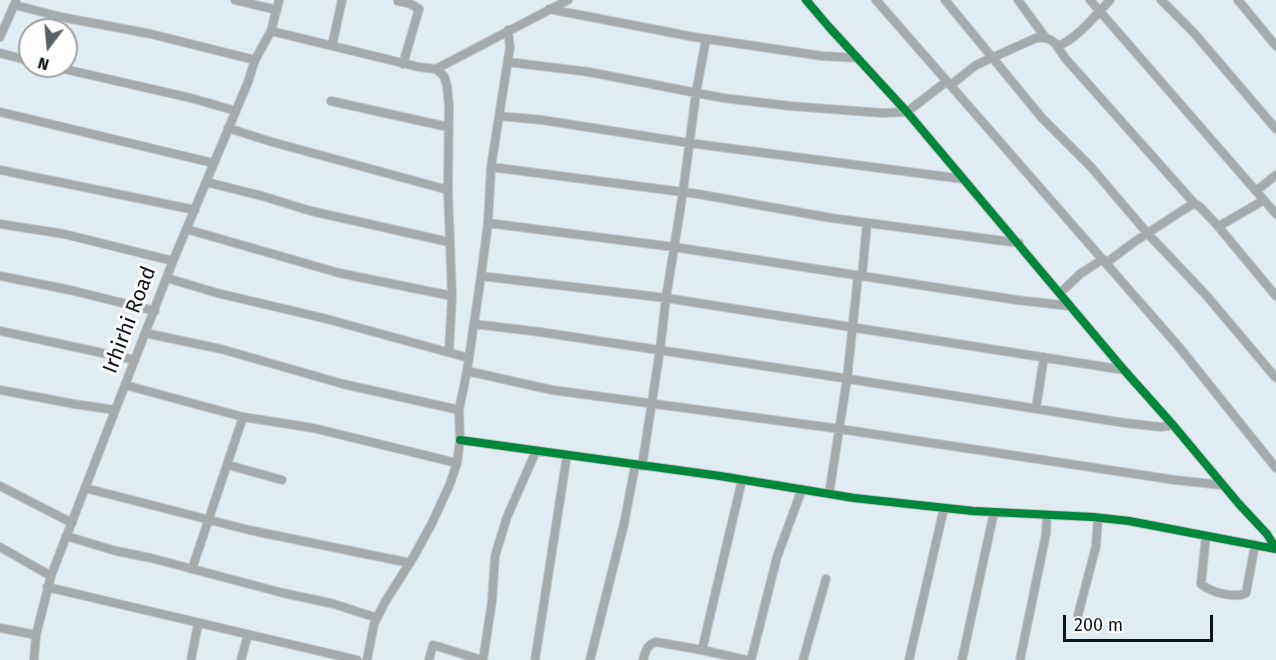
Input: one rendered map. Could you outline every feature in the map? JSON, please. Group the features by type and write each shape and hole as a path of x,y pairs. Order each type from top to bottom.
{"street":[{"path":"235,0 277,10"},
{"name":"Irhirhi Road","path":"34,660 36,635 51,576 173,261 255,60 271,31 279,0"},
{"path":"332,46 342,0"},
{"path":"271,31 403,64 436,69 568,0"},
{"path":"806,0 908,112 1124,370 1267,534 1276,549"},
{"path":"876,0 1179,347 1276,468"},
{"path":"945,0 1042,118 1091,167 1148,234 1206,295 1276,378"},
{"path":"1018,0 1045,37 1054,42 1065,58 1194,203 1217,225 1276,296"},
{"path":"1090,0 1276,214"},
{"path":"1057,46 1077,35 1110,0"},
{"path":"1161,0 1194,33 1276,129"},
{"path":"1238,0 1276,46"},
{"path":"398,1 411,4 419,9 403,64"},
{"path":"0,34 16,2 100,26 151,34 255,60"},
{"path":"549,9 706,39 822,56 858,58"},
{"path":"367,660 377,618 432,523 457,463 460,440 459,410 482,276 491,166 510,47 508,30"},
{"path":"508,62 588,72 696,93 790,106 908,112 976,65 1036,38 1045,37"},
{"path":"590,660 651,404 696,93 706,39"},
{"path":"0,53 18,58"},
{"path":"436,69 444,76 447,86 447,190 452,297 449,352"},
{"path":"78,72 191,98 236,111"},
{"path":"331,101 448,127"},
{"path":"0,112 213,163"},
{"path":"499,116 542,120 689,143 963,179"},
{"path":"228,128 447,190"},
{"path":"491,166 683,192 867,223 1018,243"},
{"path":"0,170 195,210"},
{"path":"1256,190 1276,175"},
{"path":"206,182 311,211 449,242"},
{"path":"1217,225 1233,220 1264,200"},
{"path":"1060,293 1080,274 1105,261 1194,203"},
{"path":"488,223 674,247 1017,300 1070,306"},
{"path":"829,494 840,429 867,223"},
{"path":"0,224 64,234 173,261"},
{"path":"186,229 339,273 452,297"},
{"path":"0,276 155,311"},
{"path":"482,276 666,298 1124,370"},
{"path":"167,278 469,358"},
{"path":"474,324 660,350 1125,423 1173,426"},
{"path":"0,331 135,360"},
{"path":"145,333 220,349 343,384 459,410"},
{"path":"1035,408 1044,357"},
{"path":"467,371 552,390 840,429 1175,480 1222,485"},
{"path":"124,385 243,417 313,428 457,463"},
{"path":"0,390 115,410"},
{"path":"192,569 243,417"},
{"path":"460,440 829,494 944,508 1098,518 1154,525 1276,549"},
{"path":"429,660 433,645 482,660 492,601 495,556 507,517 536,451"},
{"path":"535,660 567,455"},
{"path":"228,465 282,480"},
{"path":"702,650 742,480"},
{"path":"0,486 72,524"},
{"path":"85,488 210,520 410,563"},
{"path":"751,660 777,556 802,489"},
{"path":"909,660 944,508"},
{"path":"962,660 994,512"},
{"path":"1020,660 1046,534 1047,515"},
{"path":"1078,615 1096,546 1098,518"},
{"path":"66,536 116,551 334,604 377,618"},
{"path":"1206,536 1200,581 1202,586 1222,593 1241,595 1246,593 1254,545"},
{"path":"0,547 51,576"},
{"path":"803,660 826,579"},
{"path":"47,587 357,660"},
{"path":"191,660 198,624"},
{"path":"0,628 36,635"},
{"path":"241,660 248,634"},
{"path":"643,660 646,648 656,642 746,660"}],"cycle path":[{"path":"806,0 907,112 1124,370 1267,534 1276,549"},
{"path":"460,440 720,476 854,498 973,511 1129,521 1276,549"}]}
